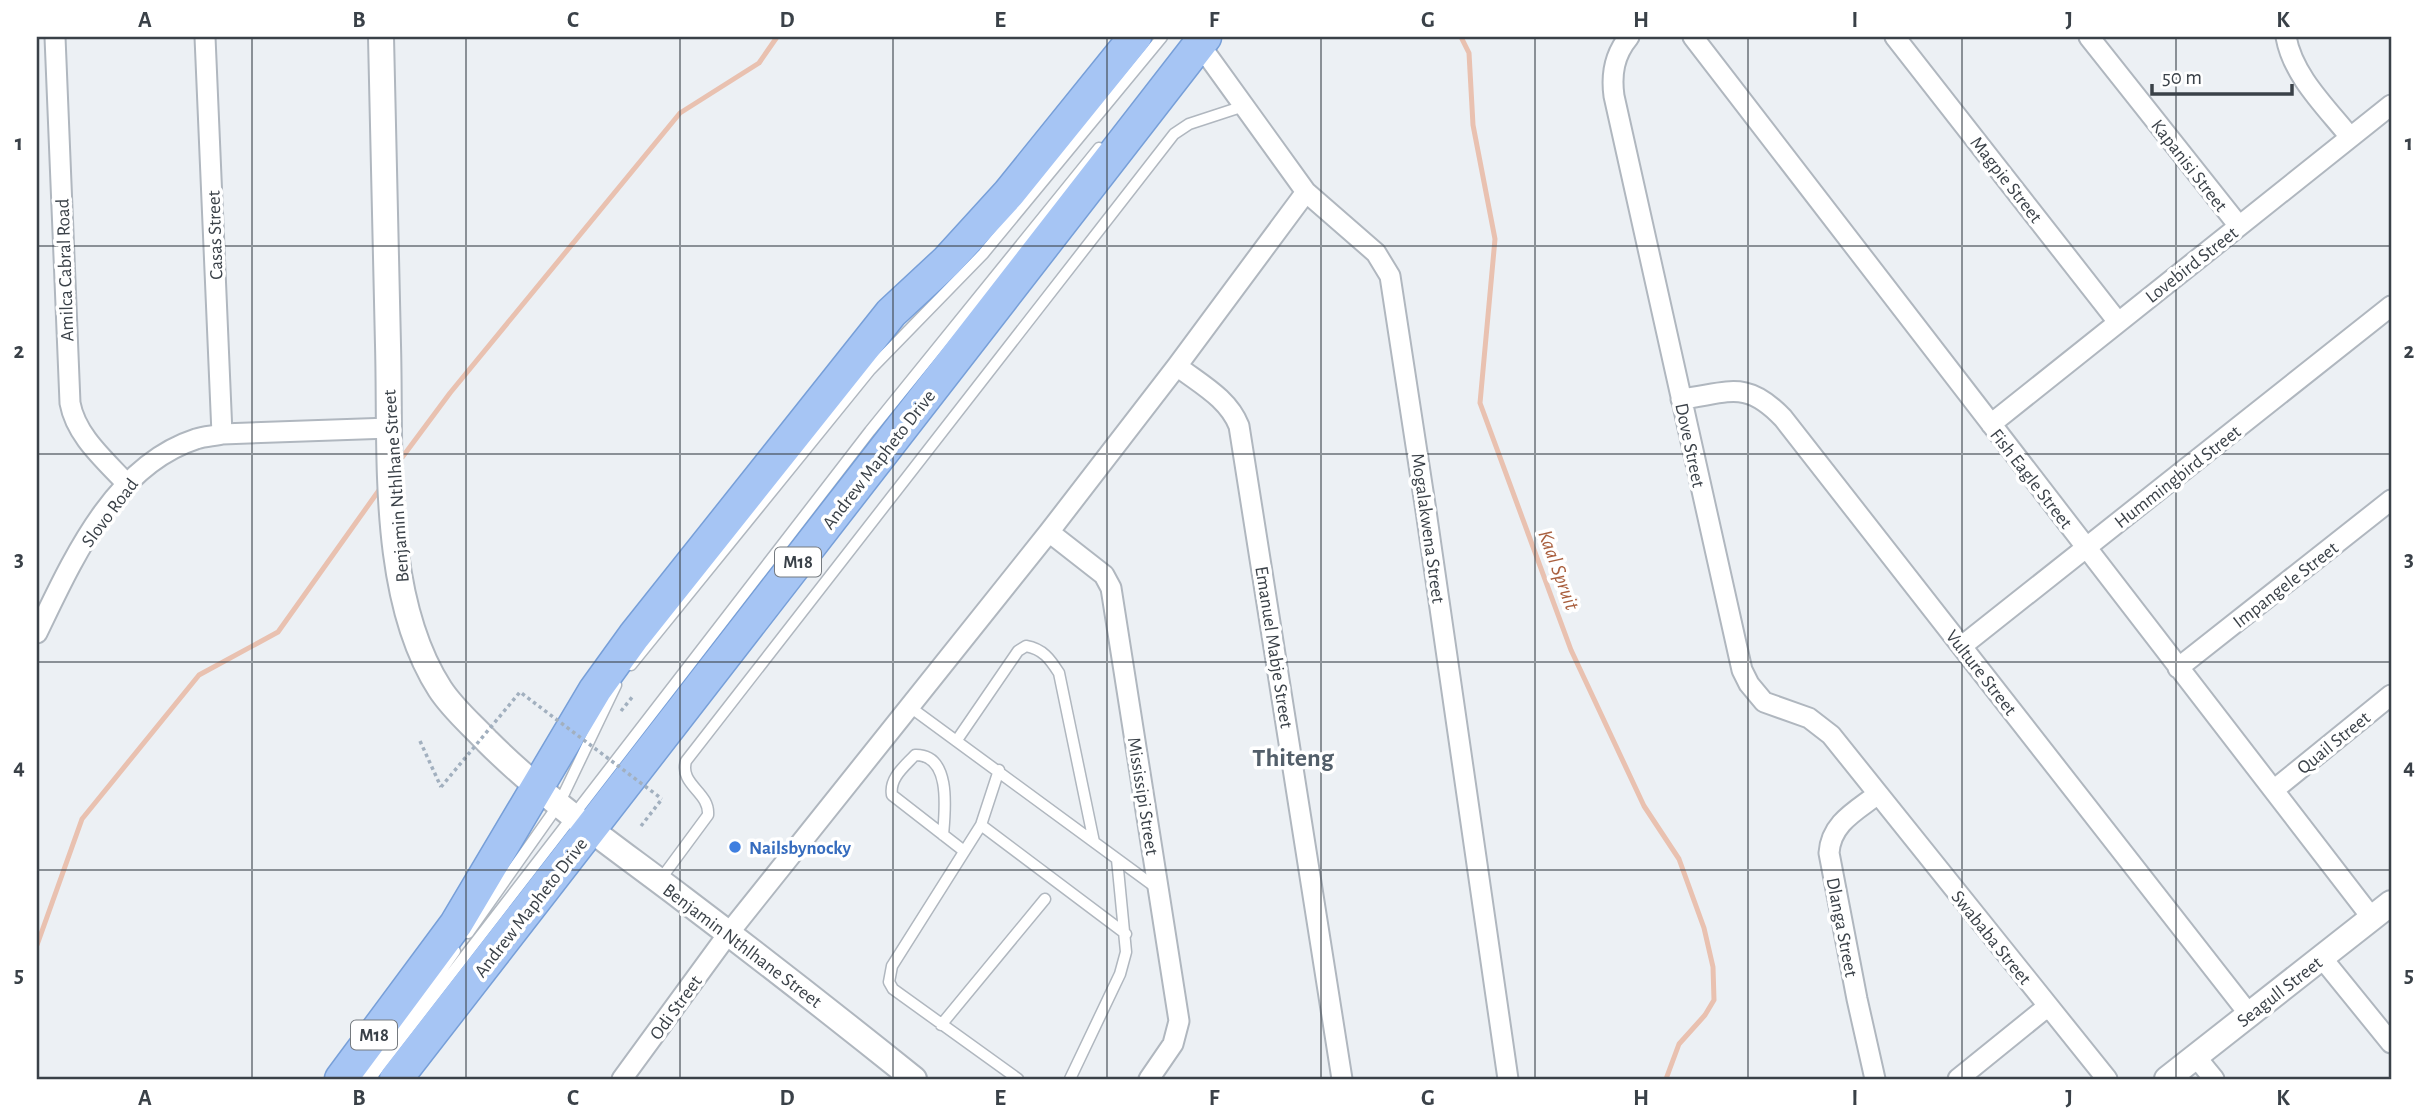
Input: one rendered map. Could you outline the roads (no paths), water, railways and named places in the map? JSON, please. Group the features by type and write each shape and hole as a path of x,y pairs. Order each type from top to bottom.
{"main road":[{"name":"Andrew Mapheto Drive","path":"396,1079 565,810 595,690 634,636 854,357 891,313 947,261 1009,193 1135,37"},
{"name":"Andrew Mapheto Drive","path":"341,1079 456,924 565,810 1203,41"}],"street":[{"name":"Amilca Cabral Road","path":"55,37 70,403 74,421 84,436 127,484"},
{"name":"Casas Street","path":"205,37 222,434"},
{"name":"Benjamin Nthlhane Street","path":"380,37 394,536 399,580 409,620 427,664 457,712 565,810 914,1079"},
{"name":"Dove Street","path":"1629,37 1612,69 1614,96 1742,670 1749,684 1764,702 1795,712 1819,724 1878,794"},
{"name":"Fish Eagle Street","path":"1693,37 2178,668 2275,789 2382,911"},
{"name":"Magpie Street","path":"1895,37 2118,322"},
{"name":"Kapanisi Street","path":"2089,37 2239,226"},
{"path":"2286,37 2288,49 2301,75 2350,137"},
{"name":"Mogalakwena Street","path":"1203,41 1244,106 1306,192 1376,253 1390,276 1508,1079"},
{"name":"Lovebird Street","path":"1991,424 2391,105"},
{"name":"Odi Street","path":"622,1079 728,934 1049,532 1306,192"},
{"name":"Hummingbird Street","path":"1962,646 2391,306"},
{"name":"Emanuel Mabje Street","path":"1177,366 1224,401 1235,415 1239,426 1342,1079"},
{"name":"Vulture Street","path":"1681,400 1742,391 1767,401 1783,418 2249,1014"},
{"name":"Slovo Road","path":"37,633 87,539 127,484 151,463 180,446 196,439 222,434 390,434"},
{"name":"Impangele Street","path":"2178,668 2391,500"},
{"name":"Mississipi Street","path":"1049,532 1104,575 1111,588 1179,1021 1172,1044 1149,1079"},
{"name":"Quail Street","path":"2275,789 2391,695"},
{"name":"Swababa Street","path":"1878,794 2107,1079"},
{"name":"Dlanga Street","path":"1875,1079 1829,853 1830,841 1840,823 1878,794"},
{"name":"Seagull Street","path":"2167,1079 2382,911"},
{"path":"2322,958 2391,1043"},
{"path":"1958,1079 2048,1007"},
{"path":"2196,1057 2214,1079"}],"lane":[{"path":"370,1079 565,810 616,684 870,370 983,254 1162,37"},
{"path":"659,881 708,815 705,800 685,778 685,761 1174,134 1189,124 1244,106"},
{"path":"359,1079 395,1036 565,810 1106,139"},
{"path":"957,740 1018,651 1026,646 1047,655 1059,673 1094,842"},
{"path":"910,707 1159,889"},
{"path":"943,835 946,794 944,782 932,760 925,755 915,755 896,776 890,787 892,795 943,835 964,850"},
{"path":"999,770 981,825 888,974 893,989 1018,1079"},
{"path":"981,825 1126,934"},
{"path":"1070,1079 1120,974 1126,952 1117,859"},
{"path":"941,1025 1045,899"}],"waterway":[{"path":"398,463 450,393 680,113 759,63 777,37"},
{"name":"Kaal Spruit","path":"1461,37 1469,53 1473,125 1495,239 1480,403 1571,650 1644,806 1679,859 1704,928 1713,967 1714,1000 1705,1015 1679,1044 1666,1079"},
{"path":"37,945 82,819 199,675 278,632 382,486"}],"place":[{"name":"Nailsbynocky","path":"735,847"}],"district":[{"name":"Thiteng","path":"1293,757"}]}
